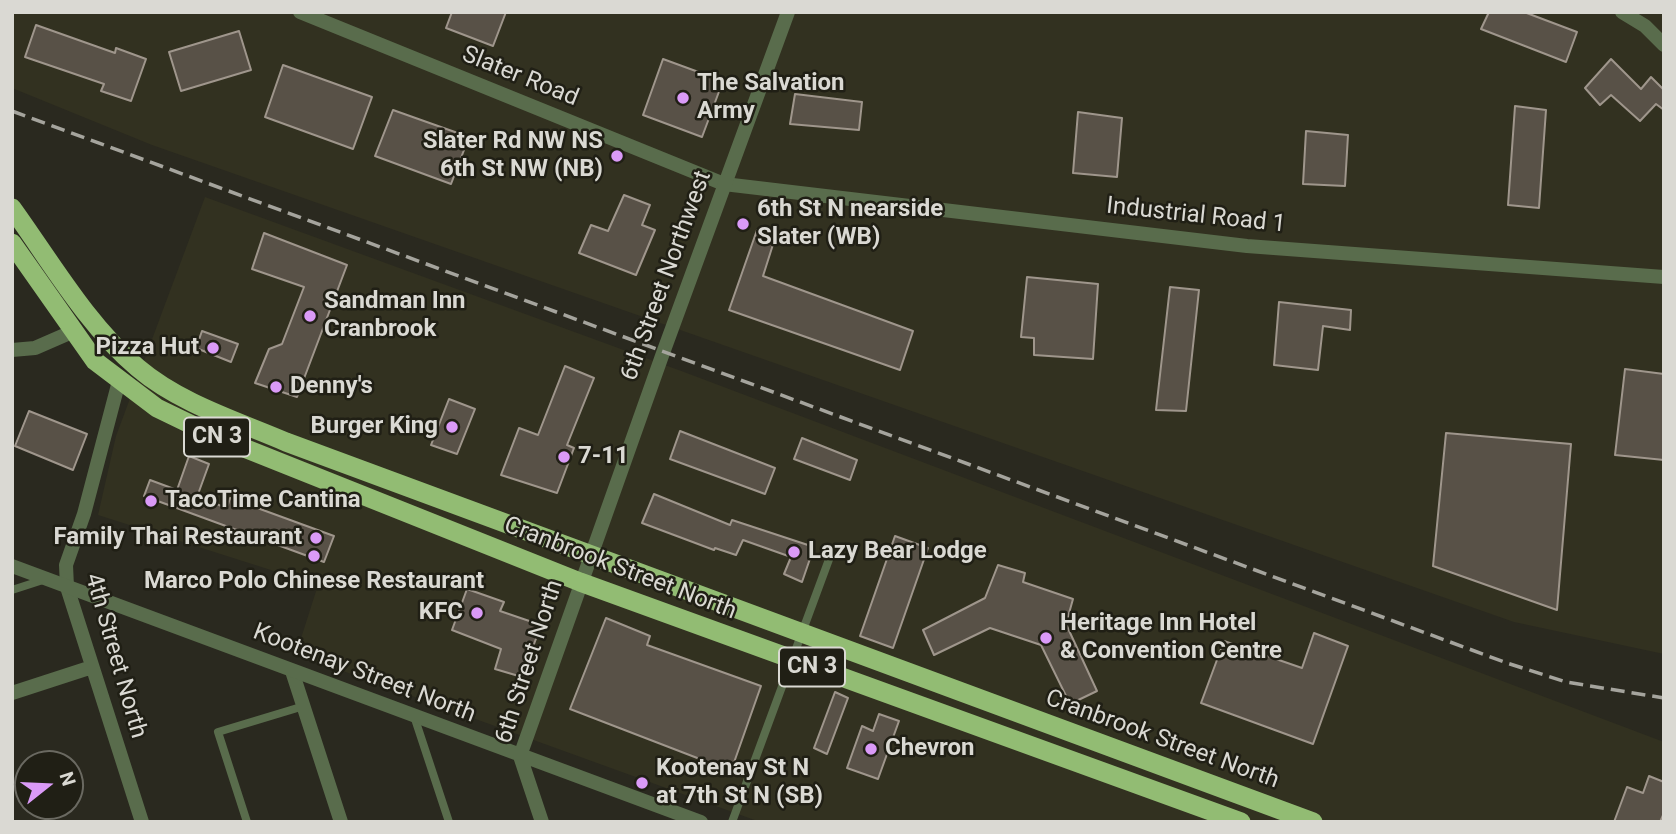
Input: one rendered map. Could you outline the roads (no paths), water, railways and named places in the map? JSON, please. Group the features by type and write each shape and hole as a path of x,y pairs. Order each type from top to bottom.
{"highway":[{"name":"CN 3","path":"12,208 106,337"},
{"name":"CN 3","path":"12,243 74,331"},
{"path":"74,331 87,328 106,337"},
{"name":"Cranbrook Street North","path":"74,331 95,361 119,382 157,408 219,438 580,582 1241,822"},
{"name":"Cranbrook Street North","path":"106,337 139,369 220,415 286,442 1313,822"}],"street":[{"name":"Slater Road","path":"300,12 724,184"},
{"name":"6th Street Northwest","path":"590,555 788,12"},
{"path":"1622,12 1644,26 1664,45"},
{"name":"Industrial Road 1","path":"724,184 1247,246 1664,277"},
{"path":"12,350 35,348 74,331"},
{"name":"4th Street North","path":"119,382 84,514 66,565 67,587 142,822"},
{"name":"6th Street North","path":"542,822 520,756 590,555"},
{"name":"Kootenay Street North","path":"12,566 701,822"},
{"path":"12,693 92,667"},
{"path":"292,671 341,822"}],"lane":[{"path":"732,822 831,554"},
{"path":"12,590 48,578"},
{"path":"247,822 218,732 304,706"},
{"path":"414,716 449,822"}],"railway":[{"path":"12,111 1507,663 1566,682 1664,698"}],"place":[{"name":"The Salvation Army","path":"683,98"},
{"name":"Slater Rd NW NS 6th St NW (NB)","path":"617,156"},
{"name":"6th St N nearside Slater (WB)","path":"743,224"},
{"name":"Sandman Inn Cranbrook","path":"310,316"},
{"name":"Pizza Hut","path":"213,348"},
{"name":"Denny's","path":"276,387"},
{"name":"Burger King","path":"452,427"},
{"name":"7-11","path":"564,457"},
{"name":"TacoTime Cantina","path":"151,501"},
{"name":"Family Thai Restaurant","path":"316,538"},
{"name":"Lazy Bear Lodge","path":"794,552"},
{"name":"Marco Polo Chinese Restaurant","path":"314,556"},
{"name":"KFC","path":"477,613"},
{"name":"Heritage Inn Hotel & Convention Centre","path":"1046,638"},
{"name":"Chevron","path":"871,749"},
{"name":"Kootenay St N at 7th St N (SB)","path":"642,783"}]}
